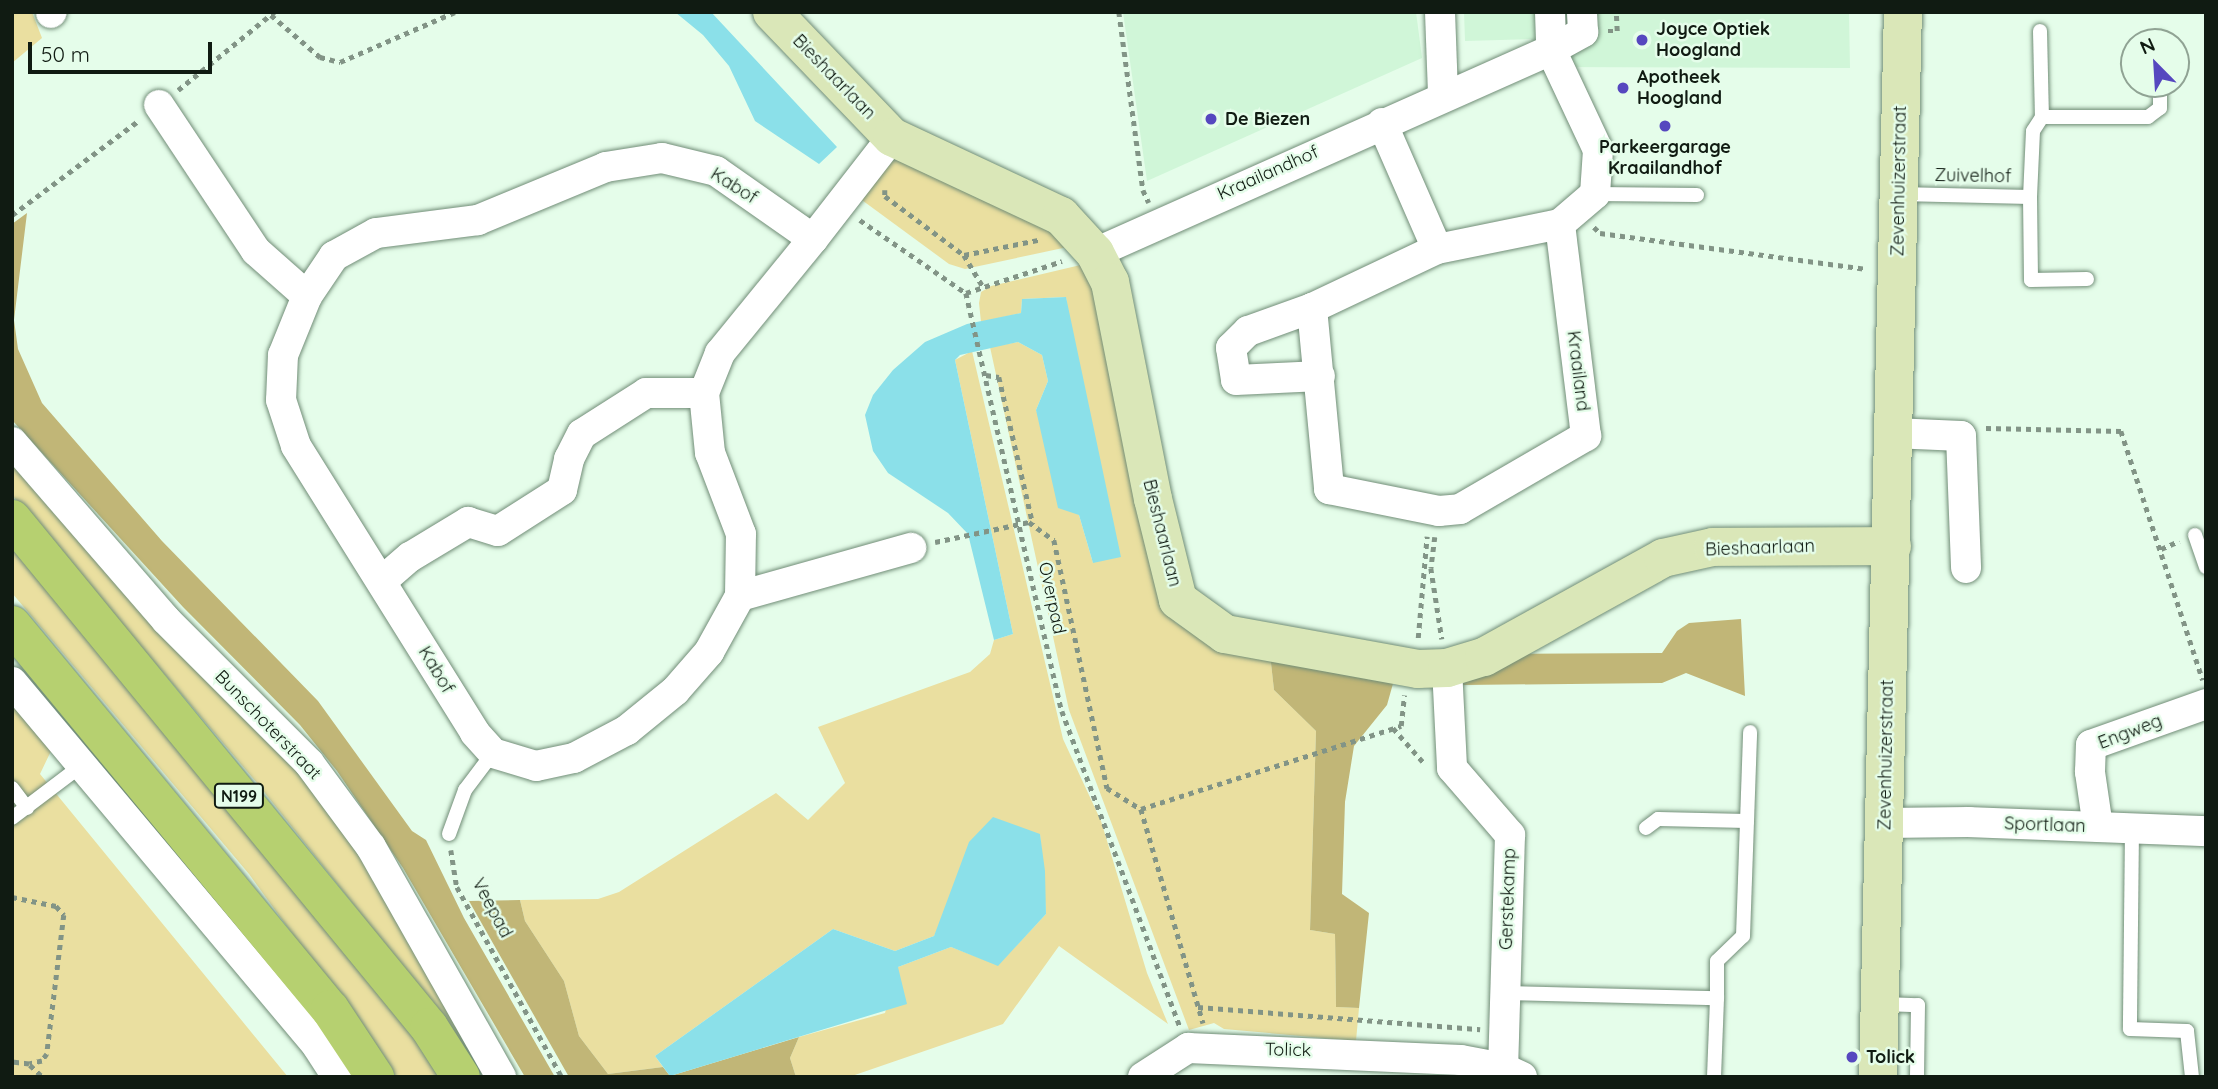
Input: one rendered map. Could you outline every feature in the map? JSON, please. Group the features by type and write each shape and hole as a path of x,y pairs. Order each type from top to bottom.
{"main road":[{"name":"N199","path":"12,519 429,1027 461,1077"},
{"path":"12,625 330,1009 375,1077"}],"street":[{"name":"Bieshaarlaan","path":"772,12 882,149 1062,216 1095,253 1110,282 1153,499 1178,600 1225,634 1424,668 1484,657 1663,558 1713,547 1892,546"},
{"path":"1440,12 1443,95"},
{"path":"1549,12 1551,50"},
{"name":"Kraailandhof","path":"1095,253 1382,122 1551,50 1583,32 1582,12"},
{"name":"Zevenhuizerstraat","path":"1878,1077 1903,12"},
{"name":"Kraailand","path":"1312,307 1329,489 1435,510 1460,509 1586,436 1578,209 1598,150 1551,50"},
{"path":"159,105 256,251 307,296"},
{"path":"1382,122 1437,249"},
{"path":"493,753 536,766 574,758 627,730 675,691 709,652 740,596 741,534 710,453 704,393 720,353 882,149"},
{"name":"Kabof","path":"493,753 475,733 296,446 281,400 283,355 307,296 334,256 376,233 478,220 606,167 662,158 716,171 813,239"},
{"path":"1320,376 1236,380 1231,348 1248,331 1312,307 1437,249 1578,209"},
{"path":"382,581 410,556 468,522 498,531 562,490 569,459 582,434 646,393 704,393"},
{"path":"1893,433 1961,436 1966,568"},
{"name":"Bunschoterstraat","path":"12,442 166,621 309,763 371,847 500,1077"},
{"path":"740,596 911,548"},
{"name":"Gerstekamp","path":"1424,668 1452,768 1510,835 1504,1031 1513,1072"},
{"path":"12,682 309,1035 337,1077"},
{"name":"Engweg","path":"2098,827 2090,772 2091,745 2206,705"},
{"name":"Sportlaan","path":"1885,823 2206,831"},
{"path":"1143,1077 1199,1049"},
{"name":"Tolick","path":"1199,1049 1354,1053 1513,1072"}],"lane":[{"name":"Zuivelhof","path":"1898,194 2030,197 2033,131 2042,117 2040,31"},
{"path":"2042,117 2148,117 2160,108 2160,98"},
{"path":"1578,209 1697,195"},
{"path":"2030,197 2031,280 2087,279"},
{"path":"2195,535 2206,567"},
{"path":"1714,1077 1717,961 1743,936 1750,732"},
{"path":"449,834 465,790 493,753"},
{"path":"12,818 82,765"},
{"path":"12,788 27,808"},
{"path":"1646,828 1658,818 1747,821"},
{"path":"2132,829 2130,1029 2187,1031 2192,1077"},
{"path":"1506,993 1717,998"},
{"path":"1880,1004 1919,1005 1917,1077"}],"path":[{"path":"272,14 320,57 340,62 455,12"},
{"path":"1119,12 1143,190 1158,223"},
{"path":"882,149 886,172 885,196 964,255 983,287"},
{"path":"838,204 967,293 1095,253"},
{"path":"1578,209 1600,233 1896,272"},
{"path":"964,255 1046,238 1062,216"},
{"name":"Overpad","path":"967,293 1062,711 1199,1049"},
{"path":"986,375 999,377 1033,525"},
{"path":"1961,436 1968,428 2121,431 2206,690"},
{"path":"1424,668 1419,587 1435,510"},
{"path":"1141,809 1401,726 1424,668 1435,510"},
{"path":"964,535 1021,524 1033,525 1054,540 1107,788 1141,809 1198,1007 1199,1049"},
{"name":"Veepad","path":"449,834 457,887 562,1077"},
{"path":"12,897 56,906 64,915 47,1054 42,1061 29,1064 12,1062"},
{"path":"1198,1007 1504,1031"},
{"path":"29,1064 43,1077"}],"shaded area":[{"path":"12,12 32,12 42,38 12,63"},
{"name":"De Biezen","path":"1123,12 1416,12 1422,58 1147,181"},
{"path":"1464,12 1849,12 1850,68 1545,67 1531,39 1465,41"},
{"path":"898,148 1077,245 965,269 949,264 855,195"},
{"path":"27,213 14,320 18,349 42,403 162,541 318,701 412,831 426,840 464,918 555,1077 525,1077 403,868 337,771 300,725 183,607 12,420 12,224"},
{"path":"1089,263 1164,604 1176,623 1193,632 1270,654 1274,690 1316,731 1310,930 1335,934 1336,1007 1359,1008 1356,1041 1224,1029 1214,1023 1189,1030 1069,710 990,347 1018,342 1042,355 1048,381 1036,410 1079,515 1093,563 1066,297 1022,299 1021,313 981,322 979,303 981,292 991,286"},
{"path":"972,351 1063,739 1101,821 1147,973 1168,1024 1059,946 1003,1024 849,1077 796,1077 790,1058 799,1037 885,1013 898,967 951,947 998,965 1046,914 1040,834 941,922 934,936 895,951 833,929 655,1056 663,1067 608,1074 579,1036 564,981 525,921 520,900 598,899 619,892 776,793 808,820 845,783 818,727 970,672 990,654 994,640 1013,634 955,360"},
{"path":"12,464 295,767 351,841 476,1058 480,1075 365,919 257,783 12,495"},
{"path":"12,541 415,1040 439,1077 396,1077 249,874 12,593"},
{"path":"1741,619 1745,696 1686,673 1662,683 1463,685 1463,673 1501,654 1662,653 1677,631 1689,623"},
{"path":"1270,654 1394,680 1387,705 1354,746 1345,802 1342,894 1369,913 1359,1008 1336,1007 1335,934 1310,930 1316,731 1274,690"},
{"path":"12,699 51,751 40,774 288,1077 12,1077"},
{"path":"520,900 525,921 564,981 579,1036 608,1074 663,1067 670,1076 799,1037 790,1058 796,1077 569,1077 469,901"}],"water":[{"path":"675,12 711,12 837,147 819,164 755,121 729,66 703,35"},
{"path":"1066,297 1121,557 1093,563 1079,515 1058,508 1036,410 1048,381 1042,355 1018,342 960,355 955,360 1013,634 994,640 968,534 948,513 888,473 873,451 865,415 873,395 893,370 925,342 967,324 1021,313 1022,299"},
{"path":"993,817 1040,834 1045,871 1046,914 998,966 951,947 898,967 907,1004 670,1076 655,1056 833,929 895,951 934,936 969,842"}],"place":[{"name":"Joyce Optiek Hoogland","path":"1642,40"},
{"name":"Apotheek Hoogland","path":"1623,88"},
{"name":"De Biezen","path":"1211,119"},
{"name":"Parkeergarage Kraailandhof","path":"1665,126"},
{"name":"Tolick","path":"1852,1057"}]}
